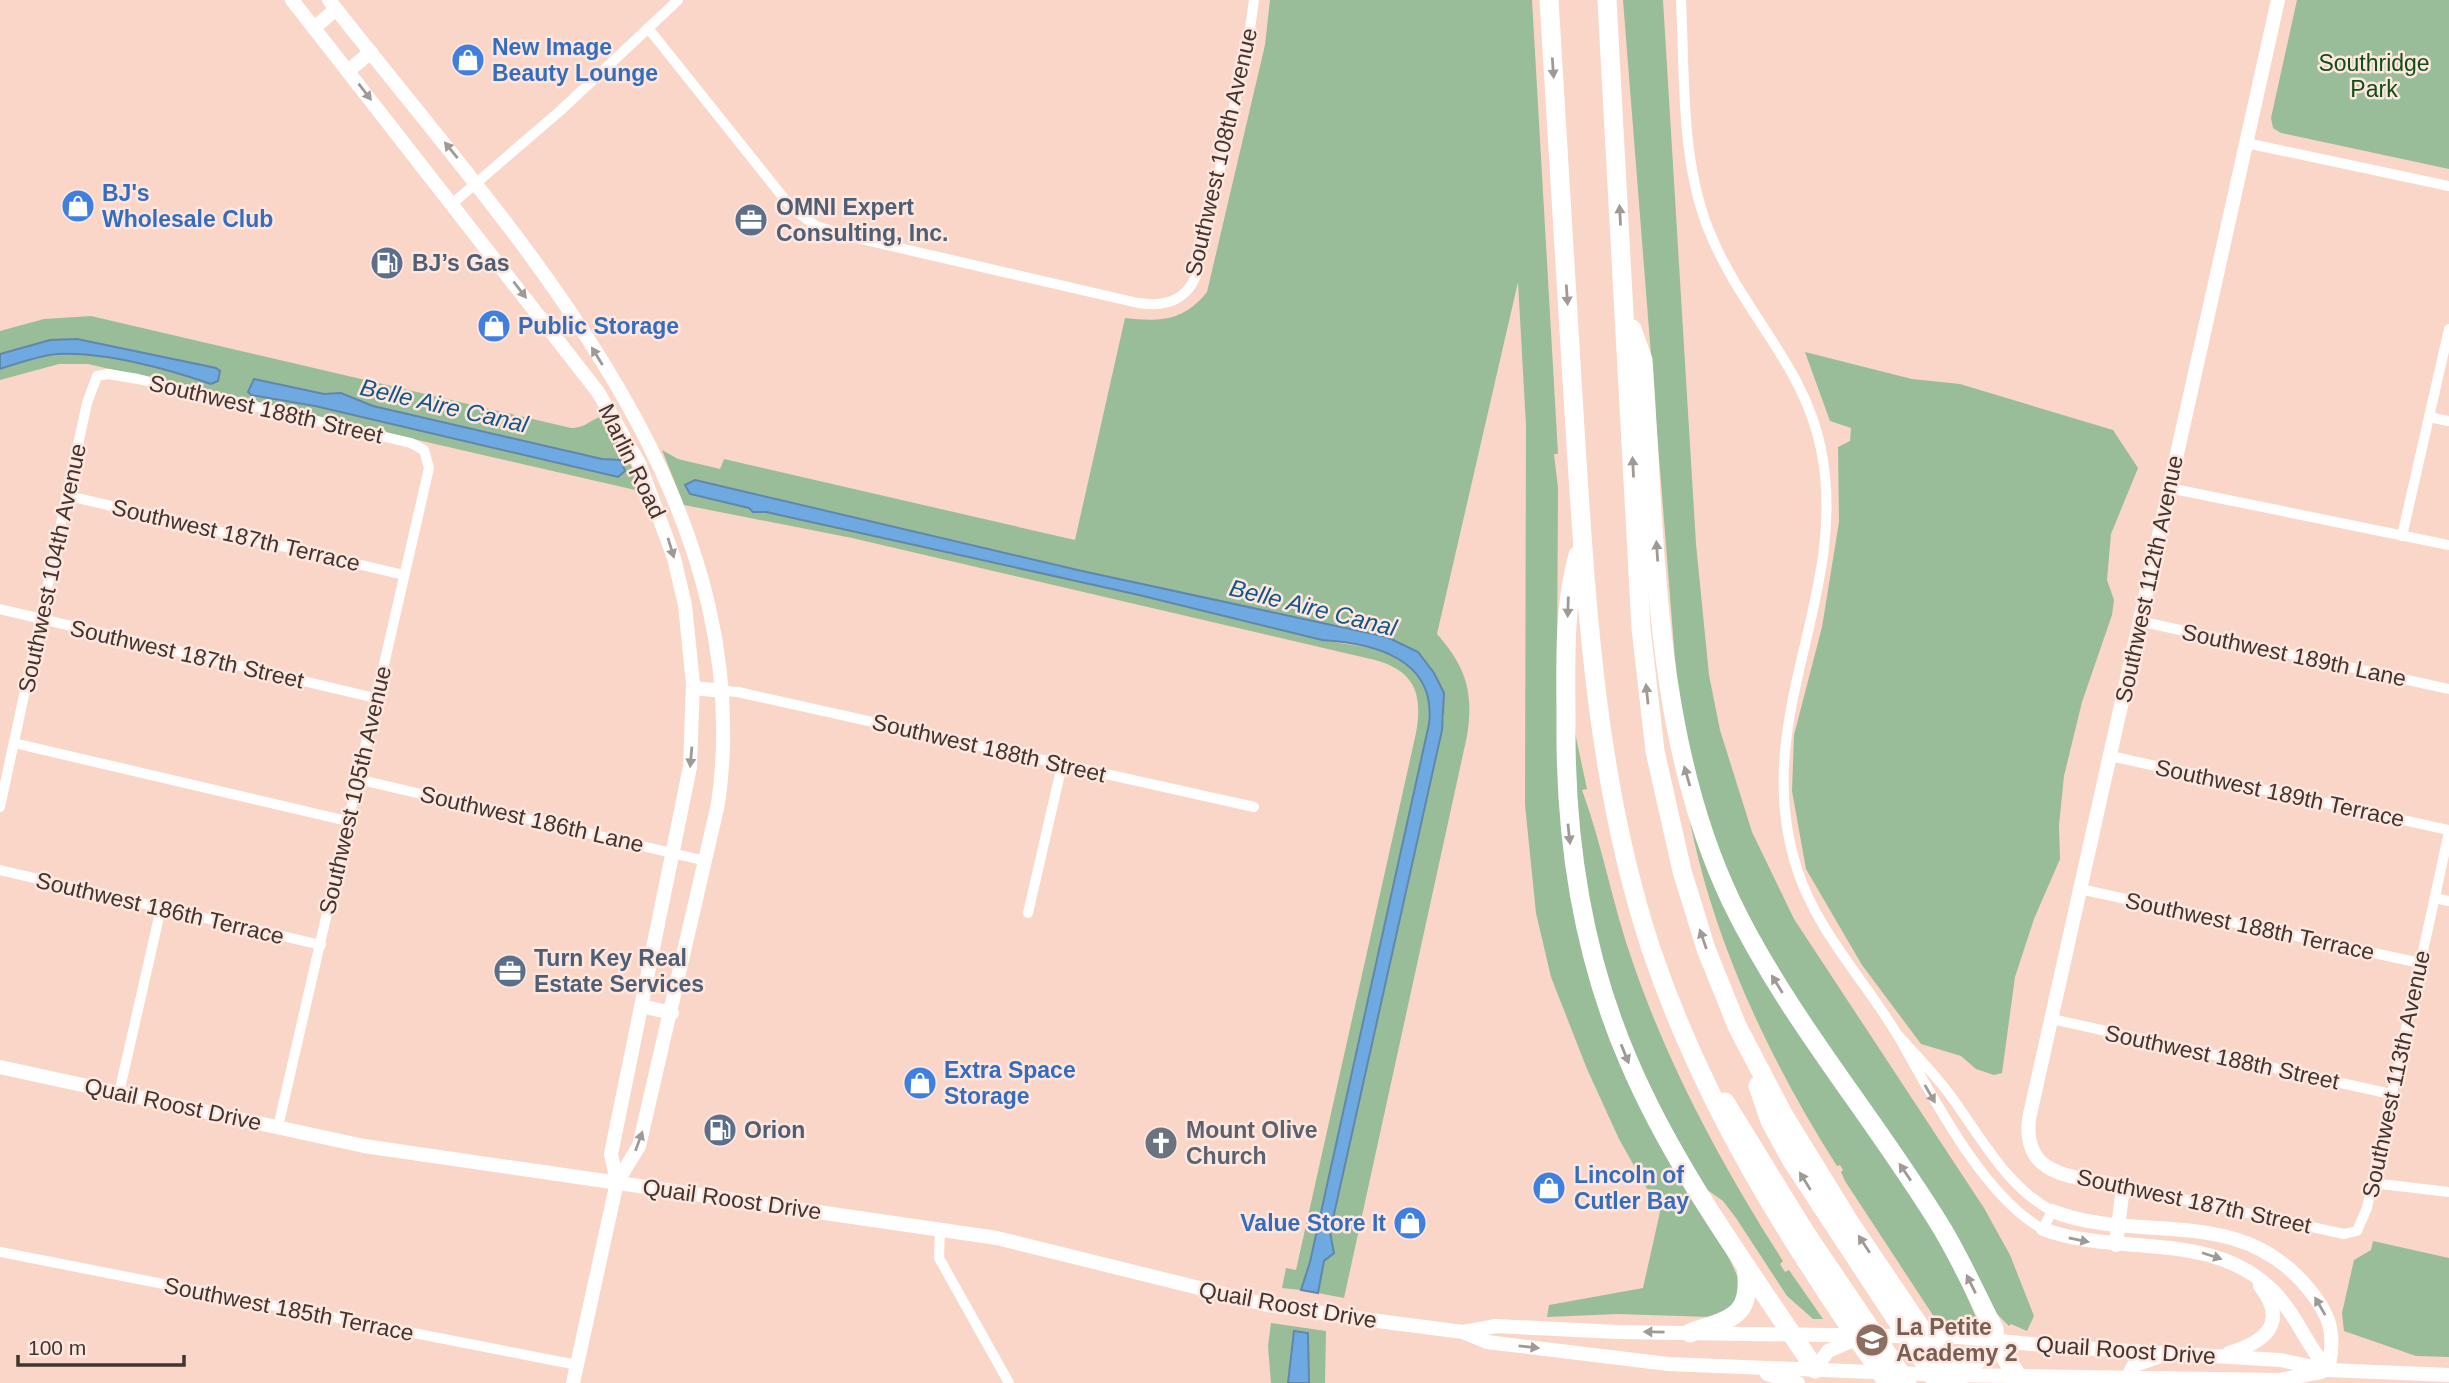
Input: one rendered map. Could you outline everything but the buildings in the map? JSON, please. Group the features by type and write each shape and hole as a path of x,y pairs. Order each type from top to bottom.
{"highway":[{"path":"1549,0 1582,540 1598,713 1619,832 1651,948 1696,1060 1749,1170 1835,1307 1888,1383"},
{"path":"1607,0 1641,628 1655,751 1685,884 1770,1121 1892,1301 1947,1380 1980,1359 1995,1341"},
{"path":"1625,308 1643,360 1663,630 1676,727 1706,837 1731,899 1771,976 1942,1229 1994,1329 1995,1341 2019,1379"},
{"path":"1582,540 1568,591 1565,749 1569,829 1582,918 1611,1017 1640,1087 1664,1134 1820,1376"},
{"path":"1696,1060 1744,1129 1783,1197 1907,1383"},
{"path":"1690,1333 1727,1321 1738,1314 1747,1294 1746,1265"}],"street":[{"name":"Marlin Road","path":"292,0 591,382 639,463 664,526 682,590 693,688 690,767 611,1154 617,1182"},
{"path":"453,203 560,111 678,0"},
{"name":"Southwest 108th Avenue","path":"648,28 784,200 816,226 848,236 1138,303 1159,305 1178,299 1192,285 1199,265 1248,43 1254,0"},
{"path":"1681,0 1692,159 1706,224 1720,255 1798,380 1813,415 1825,471 1827,524 1823,565 1783,743 1782,785 1788,837 1797,871 1816,914 1897,1034 1932,1098 1994,1189 2012,1209 2043,1229 2080,1241 2196,1252 2217,1257 2272,1289 2286,1306 2328,1377"},
{"name":"Southwest 112th Avenue","path":"2034,1158 2028,1144 2029,1119 2278,0"},
{"name":"Marlin Road","path":"332,4 477,183 552,285 620,391 645,438 677,510 705,588 719,648 724,691 723,765 706,861 639,1146 617,1182"},
{"path":"314,28 332,4"},
{"path":"348,71 371,52"},
{"path":"2246,143 2449,186"},
{"path":"2402,536 2449,328"},
{"name":"Southwest 188th Street","path":"101,374 138,379 411,443 427,453"},
{"name":"Southwest 104th Avenue","path":"0,807 87,403 93,381 101,374"},
{"path":"2429,417 2449,421"},
{"name":"Southwest 105th Avenue","path":"278,1127 429,468 427,453"},
{"path":"2169,488 2449,545"},
{"name":"Southwest 187th Terrace","path":"69,496 404,575"},
{"name":"Southwest 187th Street","path":"0,609 375,698"},
{"name":"Southwest 189th Lane","path":"2139,621 2449,689"},
{"path":"693,688 724,691"},
{"name":"Southwest 188th Street","path":"724,691 1254,807"},
{"path":"15,743 347,821"},
{"name":"Southwest 189th Terrace","path":"2110,756 2449,831"},
{"path":"1028,913 1062,765"},
{"name":"Southwest 186th Lane","path":"357,779 706,861"},
{"name":"Southwest 113th Avenue","path":"2357,1231 2364,1219 2449,831"},
{"name":"Southwest 186th Terrace","path":"0,870 321,945"},
{"name":"Southwest 188th Terrace","path":"2080,889 2420,963"},
{"path":"2435,898 2449,901"},
{"path":"119,1093 161,908"},
{"path":"641,1006 672,1013"},
{"name":"Southwest 188th Street","path":"2052,1019 2392,1094"},
{"path":"1897,1034 1945,1088 2007,1176 2028,1196 2052,1211 2087,1222 2224,1234 2246,1241 2284,1264 2301,1279 2325,1312 2333,1332 2328,1377"},
{"name":"Quail Roost Drive","path":"0,1067 408,1153 940,1228 1052,1249 1268,1306 1463,1332 1487,1342 1648,1362 1745,1367 1820,1376 1947,1380 2279,1380 2449,1375"},
{"name":"Southwest 187th Street","path":"2034,1158 2056,1171 2344,1234 2357,1231"},
{"path":"1994,1189 2007,1176"},
{"path":"573,1383 617,1182"},
{"path":"2372,1183 2449,1192"},
{"path":"2116,1245 2123,1186"},
{"path":"2043,1229 2052,1211"},
{"path":"940,1228 939,1258 1009,1383"},
{"name":"Southwest 185th Terrace","path":"0,1252 577,1365"},
{"path":"2218,1356 2254,1346 2270,1326 2272,1308 2268,1296 2252,1277"},
{"name":"Quail Roost Drive","path":"1463,1332 1496,1326 1690,1333 1868,1334 2280,1360 2328,1377"},
{"path":"1820,1376 1828,1351 1868,1334"},
{"path":"2127,1378 2134,1365 2166,1354"},
{"path":"1745,1367 1798,1383"}],"green space":[{"path":"1270,0 1532,0 1558,454 1554,454 1558,488 1557,672 1579,933 1741,1284 1737,1306 1711,1317 1617,1314 1547,1317 1549,1305 1643,1288 1660,1212 1619,1139 1587,1069 1551,977 1536,913 1525,805 1526,426 1518,282 1437,634 1455,658 1466,681 1469,706 1467,736 1344,1298 1318,1293 1324,1261 1333,1249 1330,1232 1444,716 1442,689 1414,651 1387,637 1082,571 695,480 685,485 691,494 749,508 753,512 766,512 974,557 1319,639 1381,651 1404,661 1423,681 1428,694 1430,722 1306,1280 1301,1290 1282,1288 1286,1268 1296,1270 1416,733 1418,707 1413,686 1399,671 1375,660 852,538 684,505 662,450 678,459 720,469 724,459 1075,540 1125,318 1149,320 1180,314 1207,292 1265,45"},
{"path":"1623,0 1663,0 1696,544 1709,675 1720,730 1752,832 1794,919 1984,1208 2010,1255 2034,1316 2027,1331 2011,1324 2009,1326 1995,1312 1761,945 1713,838 1691,763 1677,685"},
{"name":"Southridge Park","path":"2297,0 2449,0 2449,169 2281,133 2273,128 2271,118"},
{"path":"91,316 571,428 606,415 644,492 88,364 59,364 0,380 0,370 14,365 50,355 76,354 135,362 211,384 216,368 77,339 50,340 0,354 0,331 44,319","holes":["255,379 324,394 341,393 373,406 602,459 622,461 625,471 617,477 315,406 249,394"]},
{"path":"1805,352 1912,379 1960,384 2113,430 2138,468 2111,534 2107,580 2114,600 2112,615 2082,702 2064,776 2059,825 2060,859 2034,919 2015,977 2002,1073 1994,1075 1976,1069 1961,1056 1921,1044 1862,965 1806,869 1792,791 1794,735 1822,627 1839,522 1838,447 1850,441 1851,428 1830,421"},
{"path":"1574,728 1587,789 1582,790 1626,942 1664,1041 1719,1154 1783,1261 1780,1264 1785,1272 1789,1270 1823,1319 1813,1319 1787,1296 1736,1218 1723,1201 1706,1189 1689,1165 1625,1041 1580,878"},
{"path":"1686,800 1706,852 1947,1250 1981,1329 1940,1326 1845,1181 1841,1172 1843,1170 1840,1165 1837,1166 1787,1081 1764,1036 1725,944 1696,849"},
{"path":"2373,1241 2449,1258 2449,1357 2416,1356 2344,1331 2342,1313 2354,1260 2371,1250"},
{"path":"1271,1323 1326,1331 1325,1383 1309,1383 1308,1334 1294,1331 1288,1383 1271,1383 1268,1346"}],"water":[{"path":"77,339 216,368 220,371 218,381 211,384 135,362 94,355 43,356 0,369 0,354 50,340"},
{"path":"254,379 324,394 341,393 373,406 602,459 621,460 625,471 618,477 315,406 251,395 248,392"},
{"path":"695,480 1082,571 1387,637 1418,652 1434,673 1444,693 1442,730 1330,1232 1334,1253 1324,1261 1318,1293 1301,1290 1310,1262 1429,724 1429,702 1423,684 1412,670 1398,659 1362,645 1322,640 1139,595 766,512 753,512 749,508 690,494 685,485"},
{"path":"1294,1331 1308,1333 1309,1383 1288,1383"}],"place":[{"name":"New Image Beauty Lounge","path":"468,60"},
{"name":"BJ's Wholesale Club","path":"78,206"},
{"name":"OMNI Expert Consulting, Inc.","path":"751,220"},
{"name":"BJ’s Gas","path":"387,263"},
{"name":"Public Storage","path":"494,326"},
{"name":"Turn Key Real Estate Services","path":"510,971"},
{"name":"Extra Space Storage","path":"920,1083"},
{"name":"Orion","path":"720,1130"},
{"name":"Mount Olive Church","path":"1161,1143"},
{"name":"Lincoln of Cutler Bay","path":"1549,1188"},
{"name":"Value Store It","path":"1410,1223"},
{"name":"La Petite Academy 2","path":"1872,1340"}],"water label":[{"name":"Belle Aire Canal","path":"444,406"},
{"name":"Belle Aire Canal","path":"1313,608"}]}
